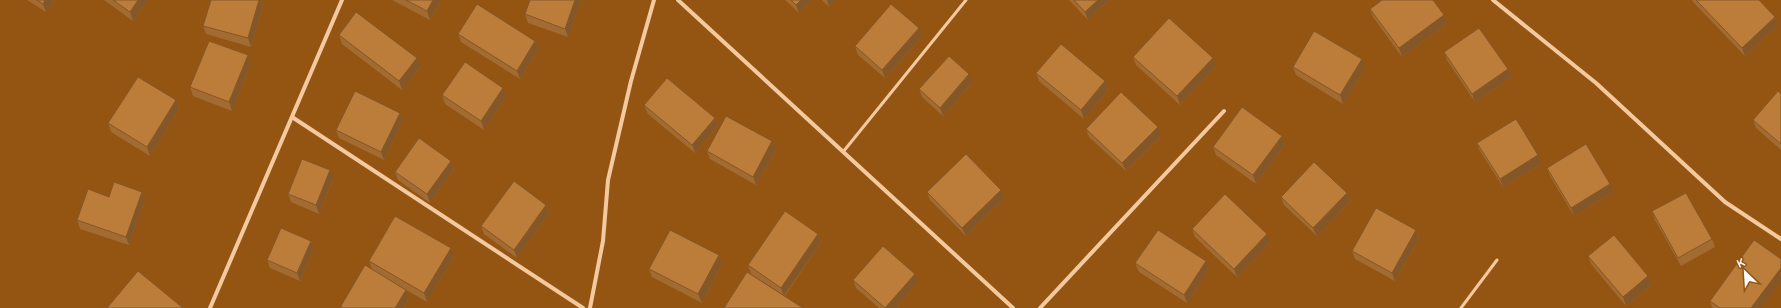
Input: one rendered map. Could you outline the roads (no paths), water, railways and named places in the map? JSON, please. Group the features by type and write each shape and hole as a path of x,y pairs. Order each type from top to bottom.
{"street":[{"path":"210,308 342,0"},
{"path":"590,308 603,241 608,180 631,81 654,0"},
{"path":"678,0 1013,308"},
{"path":"1493,0 1596,84 1725,202 1781,239"},
{"path":"1040,308 1224,111"},
{"path":"292,117 583,308"}],"lane":[{"path":"843,152 966,0"},
{"path":"1461,308 1497,260"}]}
